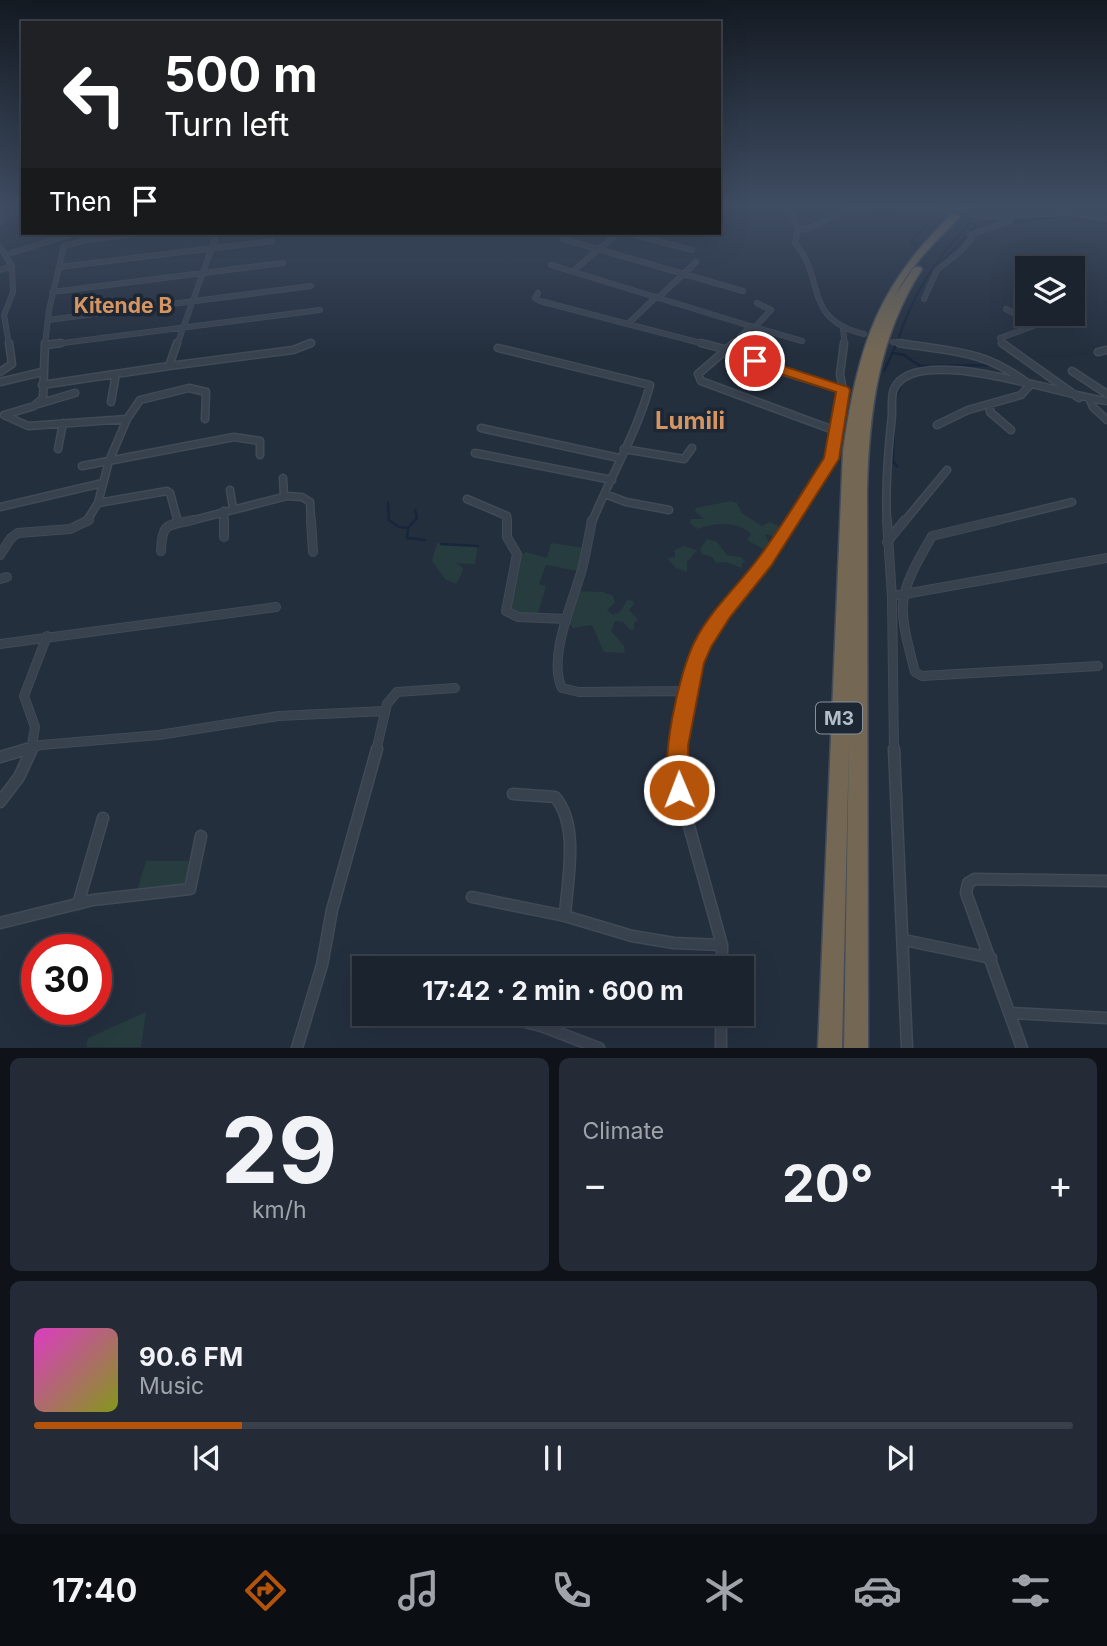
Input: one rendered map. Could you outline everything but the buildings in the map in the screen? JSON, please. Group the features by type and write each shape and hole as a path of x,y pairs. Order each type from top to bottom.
{"highway":[{"name":"M3","path":"830,1048 849,451 857,389 872,336 893,288 916,256"},
{"name":"M3","path":"856,1048 858,671 863,475 868,398 883,338 901,296 927,256"}],"street":[{"path":"0,372 12,364 4,315 13,292 12,266 6,256"},
{"path":"38,404 43,398 42,372 52,292 62,256"},
{"path":"60,267 149,256"},
{"path":"169,366 210,256"},
{"path":"573,271 591,256"},
{"path":"618,256 743,291"},
{"path":"805,256 809,260 810,278 825,313 843,329 864,334"},
{"path":"924,299 930,279 950,256"},
{"path":"629,323 696,262"},
{"path":"52,292 284,263"},
{"path":"551,265 802,341"},
{"path":"0,270 12,266"},
{"path":"48,320 311,286"},
{"path":"538,293 535,299 540,301 629,323 843,390"},
{"path":"757,303 771,310 698,374 701,381 836,431"},
{"path":"1006,309 1036,324 1000,338 1003,345 1074,391 1079,398"},
{"path":"46,345 320,310"},
{"path":"722,956 722,945 679,790 678,746 688,691 694,663 703,643 765,561 832,459 843,390 840,374 845,349 843,329"},
{"path":"892,342 976,352 998,362 1031,385"},
{"path":"42,385 293,350 311,343"},
{"path":"498,348 650,385 640,421 619,458 612,480 592,520 582,569 565,620 560,645 559,682 562,688 579,692 688,691"},
{"path":"1098,352 1107,350"},
{"path":"907,1048 904,940 895,806 892,598 885,486 890,411 896,383 914,372 929,369 981,371 998,368 998,362"},
{"path":"981,371 1079,398 1105,402"},
{"path":"1072,371 1107,394"},
{"path":"0,382 42,372"},
{"path":"111,402 116,374"},
{"path":"937,425 968,410 1021,396 1031,385"},
{"path":"0,555 11,538 18,534 57,531 89,520 98,503 109,461 127,419 140,400 195,388 206,392 205,419"},
{"path":"2,416 75,393"},
{"path":"1090,400 1093,407 1107,420"},
{"path":"990,406 990,412 1011,430"},
{"path":"2,416 23,425 127,419"},
{"path":"58,449 63,423"},
{"path":"481,428 619,458"},
{"path":"82,466 234,437 260,441 260,455"},
{"path":"624,449 684,460 692,448"},
{"path":"475,453 612,480"},
{"path":"887,542 947,470"},
{"path":"283,478 284,497"},
{"path":"0,507 103,482"},
{"path":"230,490 233,508"},
{"path":"98,503 167,491 176,508 178,522"},
{"path":"605,494 626,502 669,510"},
{"path":"161,551 163,529 178,522 284,497 302,497 310,502 313,552"},
{"path":"467,499 507,516 508,537 517,556 506,611 518,617 565,620"},
{"path":"1072,502 932,536 906,581 903,624 918,675 1098,666"},
{"path":"224,511 224,537"},
{"path":"892,598 1107,558"},
{"path":"0,644 276,607"},
{"path":"0,802 13,786 32,748 35,730 24,696 47,636"},
{"path":"297,1048 322,965 332,910 385,711 397,692 454,688"},
{"path":"0,757 54,744 159,735 279,716 385,711"},
{"path":"513,794 555,797 564,806 568,831 565,916"},
{"path":"78,904 103,818"},
{"path":"0,923 78,904 190,889 201,836"},
{"path":"1023,1048 966,887 970,881 1107,881"},
{"path":"472,897 565,916 632,936 674,943 722,945"},
{"path":"904,940 991,958"},
{"path":"1010,1013 1107,1018"},
{"path":"541,1026 599,1048"},
{"path":"721,1026 721,1048"}],"green space":[{"path":"731,501 737,503 742,513 762,526 770,522 783,528 780,538 765,534 770,545 763,549 747,540 751,534 740,527 719,524 698,529 690,523 691,519 704,519 695,511 696,508"},
{"path":"707,539 717,542 727,555 741,557 745,562 742,563 742,568 726,562 716,563 712,557 702,554 700,549"},
{"path":"437,543 478,546 475,564 456,563 463,568 456,584 445,579 432,561"},
{"path":"551,543 585,548 578,571 546,565 539,584 546,586 537,617 508,611 519,555 526,552 547,558"},
{"path":"684,546 697,550 687,562 687,572 676,568 667,558 675,557 675,550"},
{"path":"576,591 603,592 613,596 615,602 607,610 613,615 620,612 627,600 633,601 634,604 629,610 638,620 634,623 634,630 630,630 623,622 615,621 611,631 624,646 625,653 604,652 592,625 573,628 569,623"},
{"path":"146,861 192,861 188,886 137,891"},
{"path":"146,1012 141,1047 86,1047 88,1038"}],"waterway":[{"path":"898,341 910,308 942,256"},
{"path":"938,266 948,256"},
{"path":"884,371 896,345"},
{"path":"894,353 904,355 920,366 995,365"},
{"path":"894,403 900,387"},
{"path":"894,408 893,462 897,466"},
{"path":"388,503 389,520 399,527 408,528"},
{"path":"408,528 417,518 415,510"},
{"path":"408,528 407,538 425,540"},
{"path":"441,544 478,546"}],"district":[{"name":"Kitende B","path":"123,306"},
{"name":"Lumili","path":"690,421"}],"route":[{"path":"679,790 678,746 694,663 703,643 765,561 834,454 843,390 755,361"}]}
